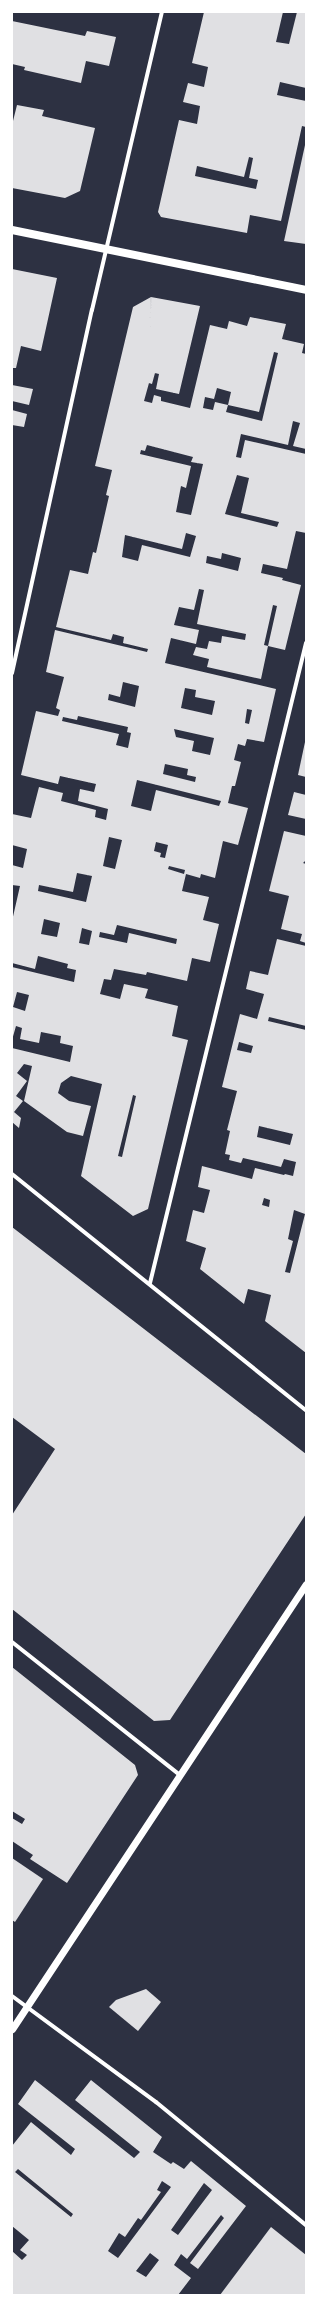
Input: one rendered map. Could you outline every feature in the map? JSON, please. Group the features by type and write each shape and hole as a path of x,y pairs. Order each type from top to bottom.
{"main road":[{"path":"12,230 306,290"}],"street":[{"path":"12,673 162,12"},
{"path":"150,1283 306,643"},
{"path":"12,1174 150,1283 306,1410"},
{"path":"12,2029 306,1584"},
{"path":"12,1642 180,1775"},
{"path":"12,1996 156,2102 306,2225"}],"building":[{"path":"204,12 283,12 276,42 289,44 297,12 306,12 306,88 280,82 277,95 306,101 306,127 302,126 281,221 250,215 247,233 161,217 158,212 179,120 197,124 200,106 183,102 188,83 204,87 208,67 192,63","holes":["249,157 253,158 249,178 258,180 256,189 195,176 197,166 244,177"]},
{"path":"12,21 85,36 87,31 116,37 109,66 86,61 81,83 24,70 25,67 12,64"},
{"path":"17,105 44,110 42,116 95,128 80,191 65,198 12,188 12,125"},
{"path":"306,145 306,244 284,241"},
{"path":"12,269 57,278 41,351 21,346 16,368 12,368"},
{"path":"151,297 200,306 179,394 156,389 159,374 155,373 152,384 149,383 144,401 152,403 154,395 161,397 161,401 190,408 210,325 227,329 229,321 247,326 250,317 286,324 282,339 304,344 302,353 306,354 306,449 293,446 300,423 293,421 288,445 241,434 236,457 241,458 245,440 306,454 306,533 296,531 287,569 263,564 261,573 283,578 282,580 301,585 285,650 268,646 261,679 207,667 209,659 193,655 196,647 207,649 209,641 221,643 222,636 245,640 246,634 197,624 204,590 199,589 194,610 179,607 174,625 199,630 196,644 171,638 165,663 276,689 264,742 247,739 245,746 238,744 234,760 241,762 235,786 232,786 228,803 248,808 238,845 223,841 215,878 201,874 200,878 186,874 182,891 209,897 203,920 219,924 210,962 192,958 187,981 147,972 146,975 114,969 111,980 104,979 100,994 120,999 124,984 148,989 145,998 178,1006 172,1036 188,1040 148,1209 133,1216 81,1176 102,1084 71,1076 61,1083 58,1093 69,1101 91,1106 83,1136 67,1132 24,1101 32,1066 24,1064 17,1073 27,1081 16,1096 23,1101 14,1112 21,1118 19,1128 12,1122 12,1048 70,1062 73,1046 60,1043 61,1036 41,1032 39,1043 20,1039 22,1028 16,1026 12,1040 12,967 74,982 76,970 67,968 68,964 38,956 35,969 12,963 12,921 20,886 12,885 12,865 23,868 27,849 12,845 12,814 31,818 39,787 63,793 61,801 96,810 95,817 106,820 108,809 78,801 80,789 94,792 96,784 60,776 58,784 21,775 36,711 58,716 60,710 56,708 64,677 46,672 55,630 147,652 148,649 123,643 124,637 113,634 111,640 56,627 70,570 88,574 93,552 96,553 109,496 106,495 112,470 95,466 133,307","holes":["274,352 278,353 262,421 226,412 228,405 259,412","217,388 231,392 228,405 215,402 213,410 203,408 205,397 214,399","147,445 193,457 191,462 203,464 191,515 176,512 181,486 186,488 191,466 140,454 141,450 145,451","237,475 249,478 241,513 279,522 277,527 225,514","186,533 196,536 190,557 142,545 138,561 122,557 125,535 182,549","222,553 241,558 238,571 206,563 207,556 221,559","273,605 277,606 268,646 264,645","123,682 139,686 135,707 108,700 109,694 120,697","185,688 196,690 195,697 215,701 212,715 181,708","247,709 252,710 249,724 245,723","78,716 128,727 127,732 131,733 128,748 116,745 119,734 62,721 63,717 77,720","174,729 214,738 210,755 192,751 194,741 176,737","165,764 188,769 187,775 196,777 195,782 163,774","137,780 221,801 219,806 156,790 151,811 131,806","109,837 122,840 115,869 103,866","156,842 168,845 165,858 160,857 161,853 154,851","169,866 185,870 184,874 168,869","77,873 92,876 86,902 38,891 39,885 73,892","44,919 60,923 57,937 41,934","117,925 177,939 176,944 129,933 127,943 99,937 100,932 114,935","82,928 92,931 89,945 79,943","17,992 29,995 25,1011 13,1007","133,1095 136,1096 122,1157 118,1156"]},
{"path":"12,385 33,389 29,405 12,401"},
{"path":"12,410 27,414 24,427 12,425"},
{"path":"306,742 306,777 298,775"},
{"path":"294,792 306,795 306,819 288,815"},
{"path":"284,831 306,836 306,860 303,863 306,864 306,943 300,941 302,934 281,929 289,896 269,891"},
{"path":"277,939 306,946 306,1026 269,1017 268,1021 306,1030 306,1353 265,1321 271,1295 248,1289 244,1304 200,1269 206,1248 186,1241 193,1210 204,1213 210,1190 198,1187 202,1166 252,1179 255,1168 293,1176 296,1162 284,1159 281,1167 243,1158 241,1163 229,1160 230,1155 225,1154 230,1131 227,1130 237,1091 222,1087 240,1014 257,1019 264,994 246,989 250,971 268,975","holes":["239,1042 253,1046 251,1053 237,1050","259,1126 293,1134 290,1145 257,1137","264,1198 270,1200 269,1207 262,1205","294,1210 305,1214 290,1273 285,1272 293,1241 288,1239"]},
{"path":"12,1227 306,1454 306,1514 170,1720 154,1721 12,1609 12,1515 55,1449 12,1417"},
{"path":"12,1667 135,1765 138,1775 67,1883 30,1859 33,1855 12,1841 12,1818 22,1824 25,1819 12,1811"},
{"path":"12,1858 43,1879 15,1922 12,1920"},
{"path":"146,1989 161,2002 138,2031 109,2007 116,2000"},
{"path":"35,2080 134,2158 140,2152 75,2100 91,2080 162,2137 153,2152 171,2164 173,2162 184,2169 191,2161 246,2206 198,2269 190,2263 224,2218 221,2215 187,2259 181,2254 174,2265 191,2278 178,2295 12,2295 12,2251 22,2260 27,2255 20,2250 29,2240 12,2226 12,2146 31,2122 71,2155 75,2149 18,2104","holes":["18,2169 73,2214 71,2217 15,2172","162,2181 171,2187 118,2258 108,2251 119,2233 125,2237 138,2218 141,2220 161,2192 157,2190","204,2183 212,2190 178,2235 171,2230","150,2253 159,2260 146,2277 136,2271"]},
{"path":"271,2227 306,2255 306,2295 220,2295"}]}
